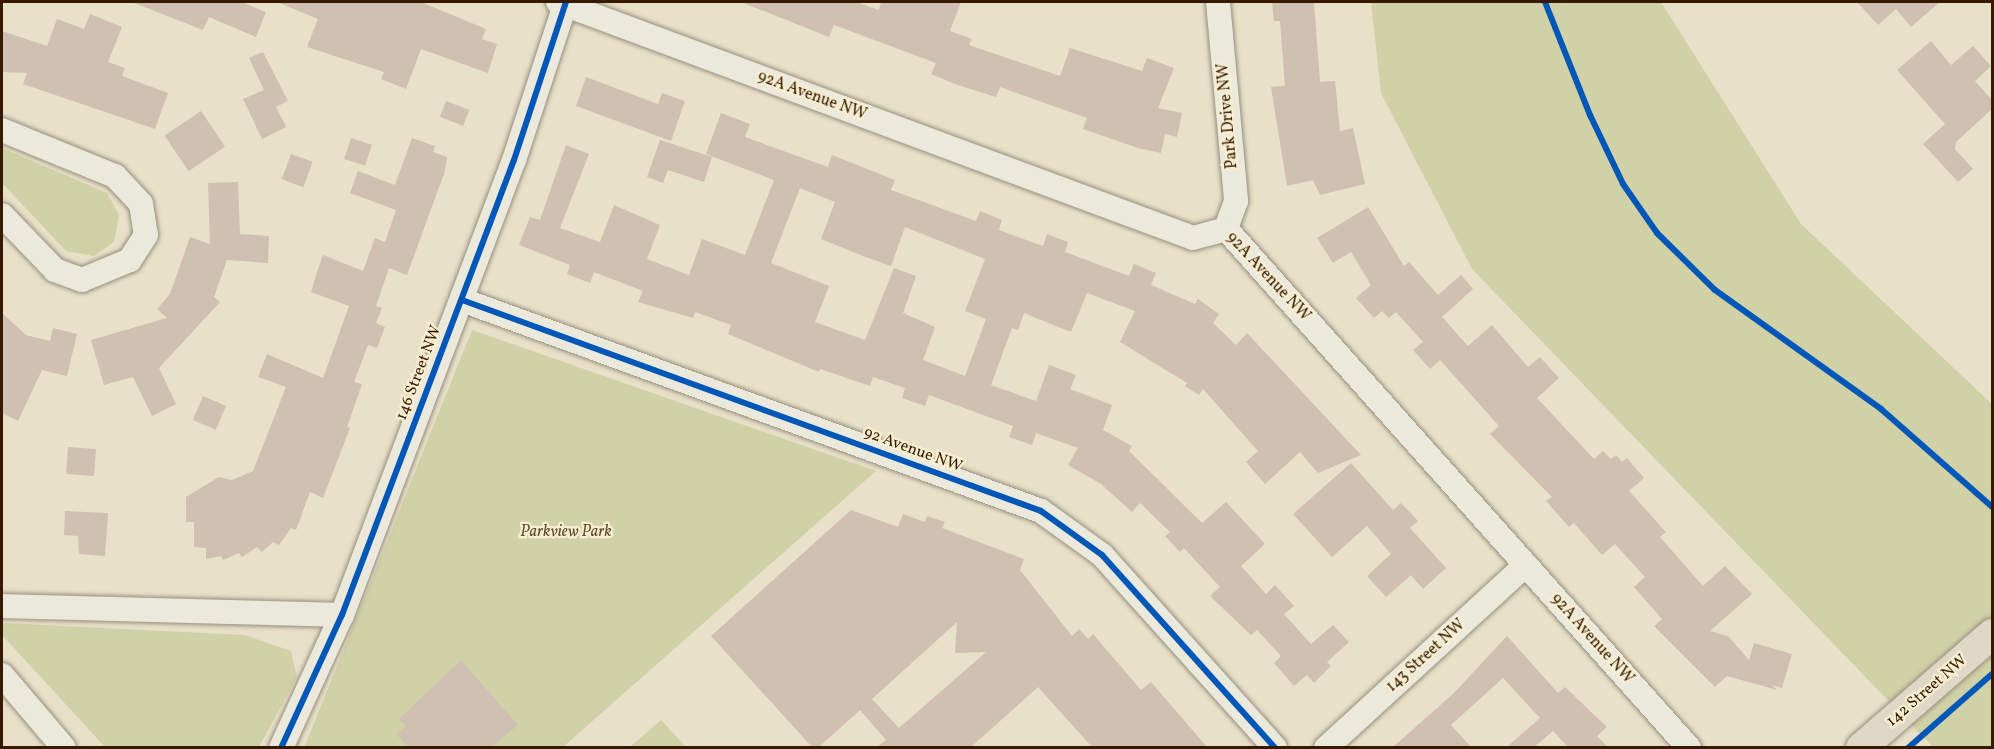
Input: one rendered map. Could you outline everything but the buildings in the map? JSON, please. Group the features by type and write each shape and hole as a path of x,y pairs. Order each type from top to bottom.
{"main road":[{"name":"142 Street NW","path":"1861,747 1992,634"}],"street":[{"name":"92A Avenue NW","path":"563,2 1192,238 1226,229 1689,747"},
{"name":"146 Street NW","path":"281,747 342,615 462,300 563,2"},
{"name":"Park Drive NW","path":"1218,2 1236,201 1226,229"},
{"path":"2,130 116,176 141,204 146,235 130,260 82,280 55,270 2,215"},
{"name":"92 Avenue NW","path":"462,300 1041,512 1102,555 1275,747"},
{"name":"143 Street NW","path":"1326,747 1526,565"},
{"path":"2,606 342,615"},
{"path":"2,675 64,747"}],"green space":[{"path":"1371,2 1661,2 1801,224 1992,404 1992,747 1933,747 1472,269 1381,93"},
{"path":"2,148 107,193 119,215 114,242 94,256 66,251 2,183"},
{"name":"Parkview Park","path":"472,330 876,471 563,747 304,748"},
{"path":"2,623 245,635 291,651 297,677 259,747 105,747 2,635"},
{"path":"661,720 686,747 630,747"}],"cycle path":[{"path":"281,748 342,615 514,160 566,2"},
{"path":"1545,2 1590,115 1623,184 1657,233 1715,290 1881,409 1992,507"},
{"path":"462,300 1041,511 1102,555 1275,748"},
{"path":"1908,748 1992,674"}]}
